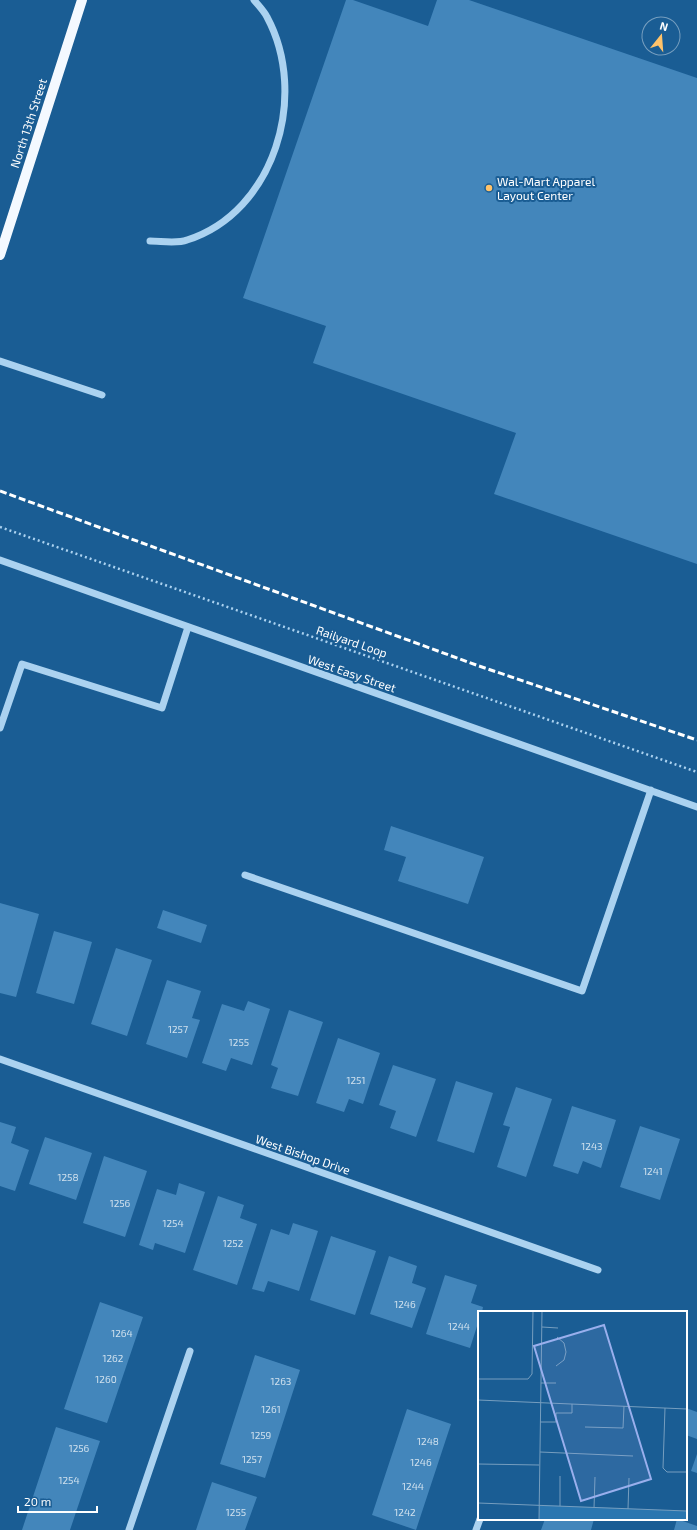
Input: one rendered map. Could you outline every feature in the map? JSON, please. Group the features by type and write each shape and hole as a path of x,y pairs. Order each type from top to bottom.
{"main road":[{"name":"North 13th Street","path":"0,255 82,0"}],"street":[{"path":"150,241 185,241 209,231 237,211 261,182 277,146 286,96 281,54 267,16 254,0"},
{"path":"0,361 102,395"},
{"name":"West Easy Street","path":"0,560 697,807"},
{"path":"0,728 22,664 162,708 188,626"},
{"path":"245,875 582,991 651,790"},
{"name":"West Bishop Drive","path":"0,1059 598,1270"},
{"path":"129,1530 190,1351"},
{"path":"476,1530 480,1520"}],"path":[{"name":"Railyard Loop","path":"0,527 697,772"}],"building":[{"name":"Wal-Mart Apparel Layout Center","path":"346,0 353,0 428,26 437,0 469,0 697,78 697,564 494,494 516,433 313,363 326,326 243,298"},
{"path":"391,826 484,857 468,904 398,881 406,857 384,850"},
{"path":"0,903 39,914 16,997 0,993"},
{"path":"163,910 207,925 201,943 157,928"},
{"path":"54,931 92,942 74,1004 36,993"},
{"path":"116,948 152,960 127,1036 91,1024"},
{"path":"167,980 201,991 192,1018 200,1020 187,1058 146,1044"},
{"path":"248,1001 270,1009 252,1065 231,1058 226,1071 202,1063 222,1004 244,1011"},
{"path":"289,1010 323,1022 298,1096 271,1088 278,1068 271,1065"},
{"path":"338,1038 380,1053 363,1104 349,1099 344,1112 316,1103"},
{"path":"393,1065 436,1079 416,1137 390,1128 396,1111 379,1105"},
{"path":"456,1081 493,1093 474,1153 437,1141"},
{"path":"516,1087 552,1099 526,1177 497,1167 510,1127 503,1125"},
{"path":"572,1106 616,1120 601,1168 583,1161 578,1174 553,1166"},
{"path":"0,1122 16,1127 11,1143 29,1150 15,1191 0,1186"},
{"path":"640,1126 680,1139 660,1200 620,1187"},
{"path":"45,1137 92,1153 76,1200 29,1184"},
{"path":"104,1156 147,1171 125,1237 83,1223"},
{"path":"179,1183 205,1192 185,1253 155,1243 153,1250 139,1245 157,1189 176,1195"},
{"path":"218,1196 244,1205 240,1218 257,1224 237,1285 193,1270"},
{"path":"293,1223 318,1231 299,1291 268,1281 264,1292 252,1289 271,1229 289,1235"},
{"path":"331,1236 376,1251 355,1315 310,1300"},
{"path":"389,1256 417,1266 412,1283 426,1288 412,1328 370,1314"},
{"path":"445,1275 477,1285 471,1303 483,1307 482,1311 478,1311 478,1323 470,1348 426,1334"},
{"path":"100,1302 143,1317 107,1423 64,1409"},
{"path":"255,1355 300,1370 265,1478 220,1464"},
{"path":"687,1408 697,1412 697,1439 687,1435"},
{"path":"407,1409 451,1424 416,1530 372,1515"},
{"path":"56,1427 100,1441 70,1530 22,1530"},
{"path":"697,1454 697,1473 691,1471"},
{"path":"212,1482 257,1497 245,1530 196,1530"},
{"path":"545,1520 594,1520 591,1530 541,1530"},
{"path":"677,1520 697,1526 697,1530 674,1530"}],"railway":[{"path":"0,491 479,666 697,740"}],"place":[{"name":"Wal-Mart Apparel Layout Center","path":"489,188"}]}
